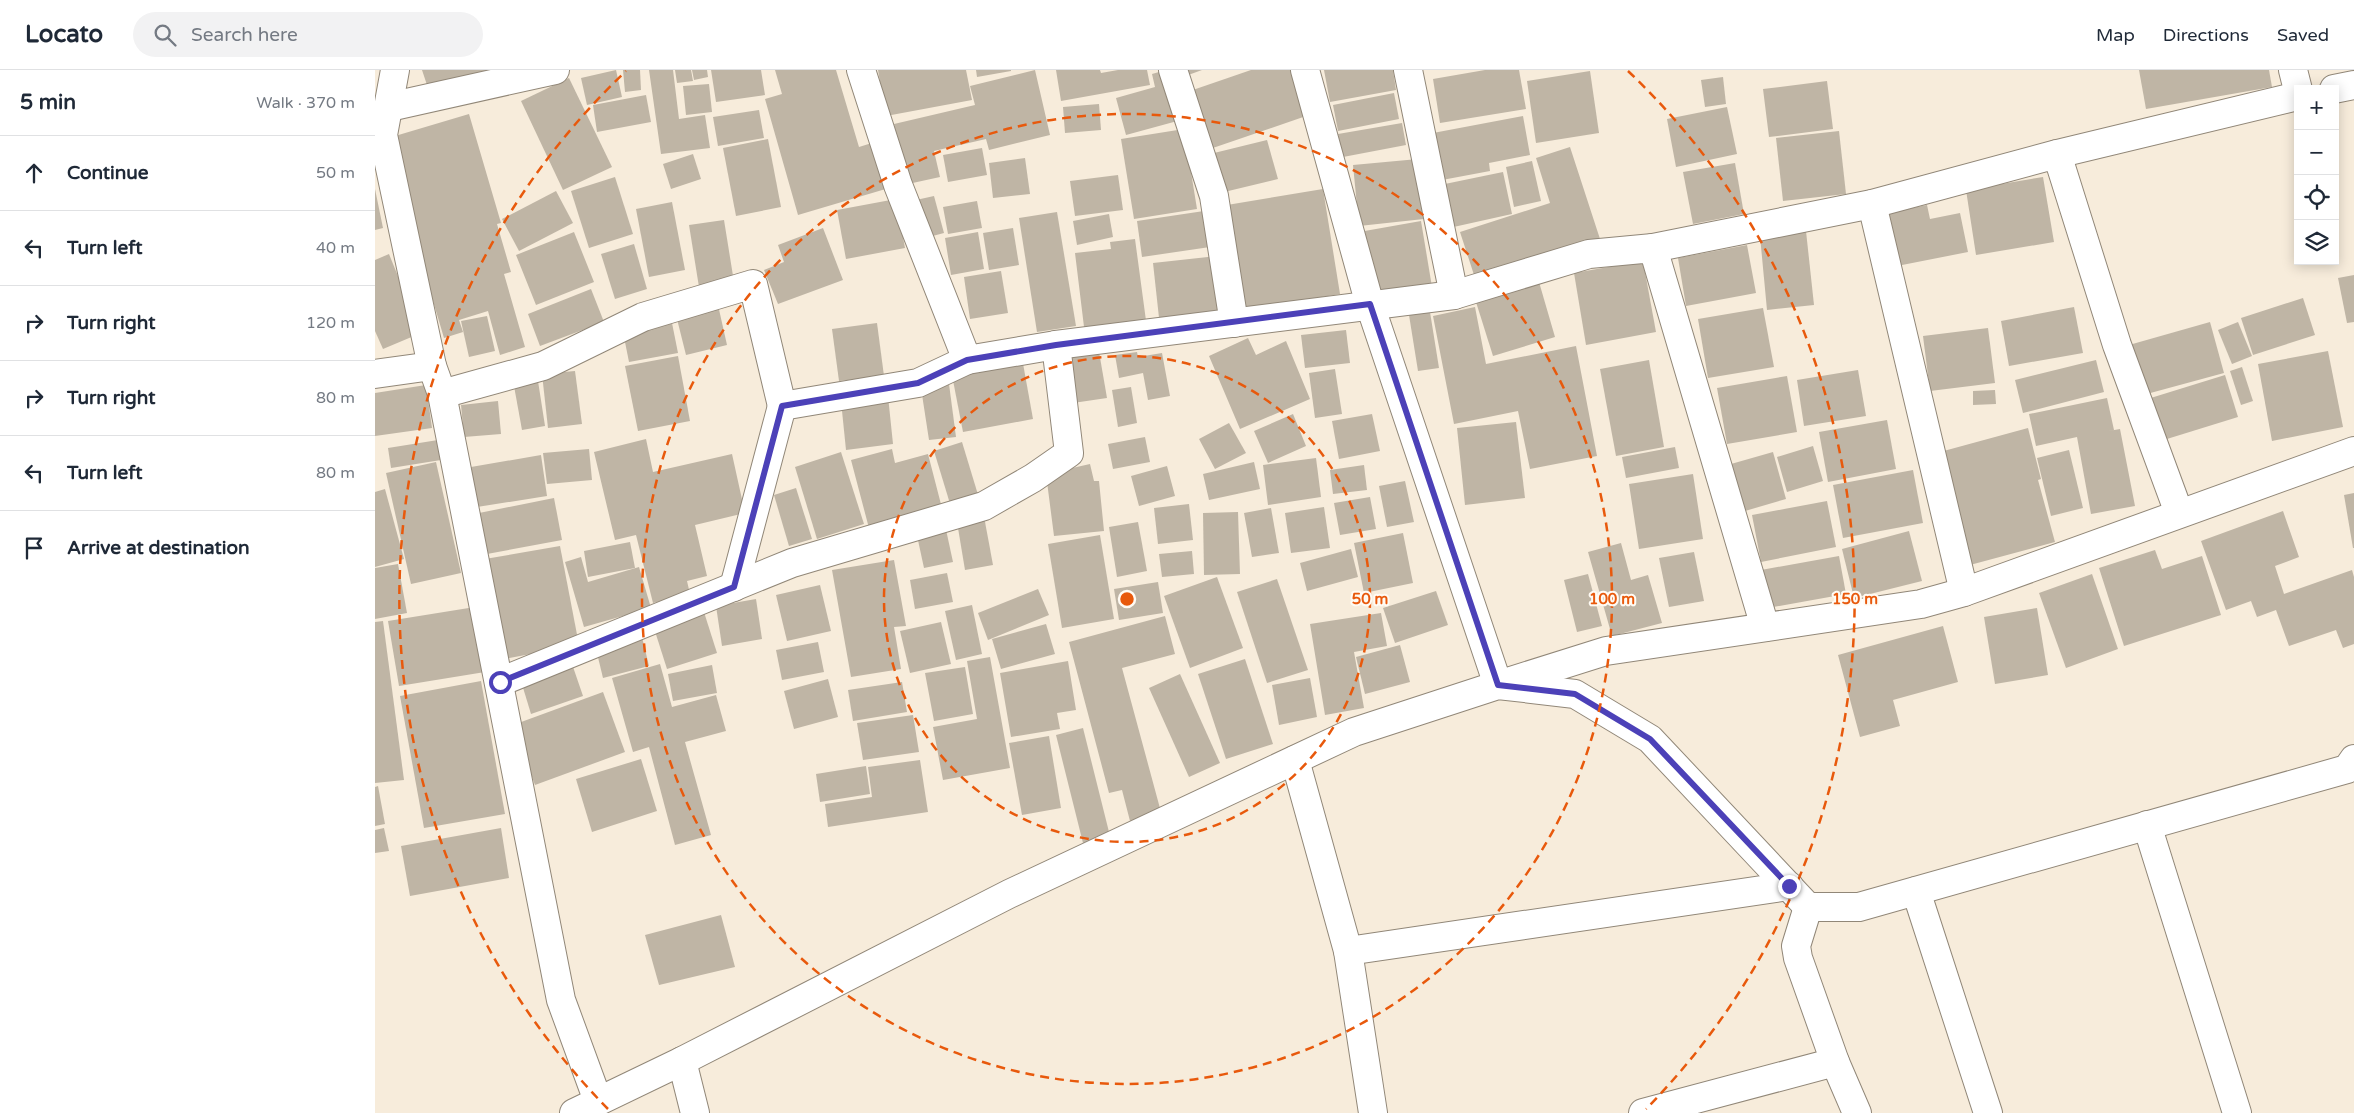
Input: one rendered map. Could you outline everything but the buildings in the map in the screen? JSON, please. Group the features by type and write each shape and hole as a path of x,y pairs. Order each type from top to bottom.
{"street":[{"path":"375,71 379,70"},
{"path":"395,70 383,135 432,366 442,394 561,1000 598,1101"},
{"path":"389,107 555,70"},
{"path":"861,70 898,185 967,360"},
{"path":"1173,70 1214,196 1234,323"},
{"path":"1305,70 1370,304 1498,685"},
{"path":"1408,70 1454,295"},
{"path":"2293,70 2297,85"},
{"path":"2339,88 2354,85"},
{"path":"782,406 918,383 967,360 1056,345 1370,304 1454,295 1589,254 1653,248 1872,204 2057,154 2294,97"},
{"path":"2057,154 2117,345 2179,513"},
{"path":"1872,204 1964,592"},
{"path":"1653,248 1765,627"},
{"path":"442,394 543,366 643,317 753,284 782,406 734,587"},
{"path":"500,682 792,564 984,506 1033,478 1069,453 1056,345"},
{"path":"375,374 432,366"},
{"path":"574,1113 682,1061 1009,894 1354,732 1606,651 1921,604 1964,592 2354,451"},
{"path":"1498,685 1575,694 1650,739 1808,907 1859,908 2147,825 2351,769"},
{"path":"1295,760 1348,952 1373,1113"},
{"path":"2147,825 2237,1113"},
{"path":"1348,952 1789,886"},
{"path":"1916,891 1988,1113"},
{"path":"1808,907 1796,946 1798,958 1835,1062 1857,1113"},
{"path":"682,1061 695,1113"},
{"path":"1643,1113 1835,1062"}],"route":[{"path":"500,682 734,587 782,406 918,383 967,360 1056,345 1370,304 1498,685 1575,694 1650,739 1789,886"}]}
